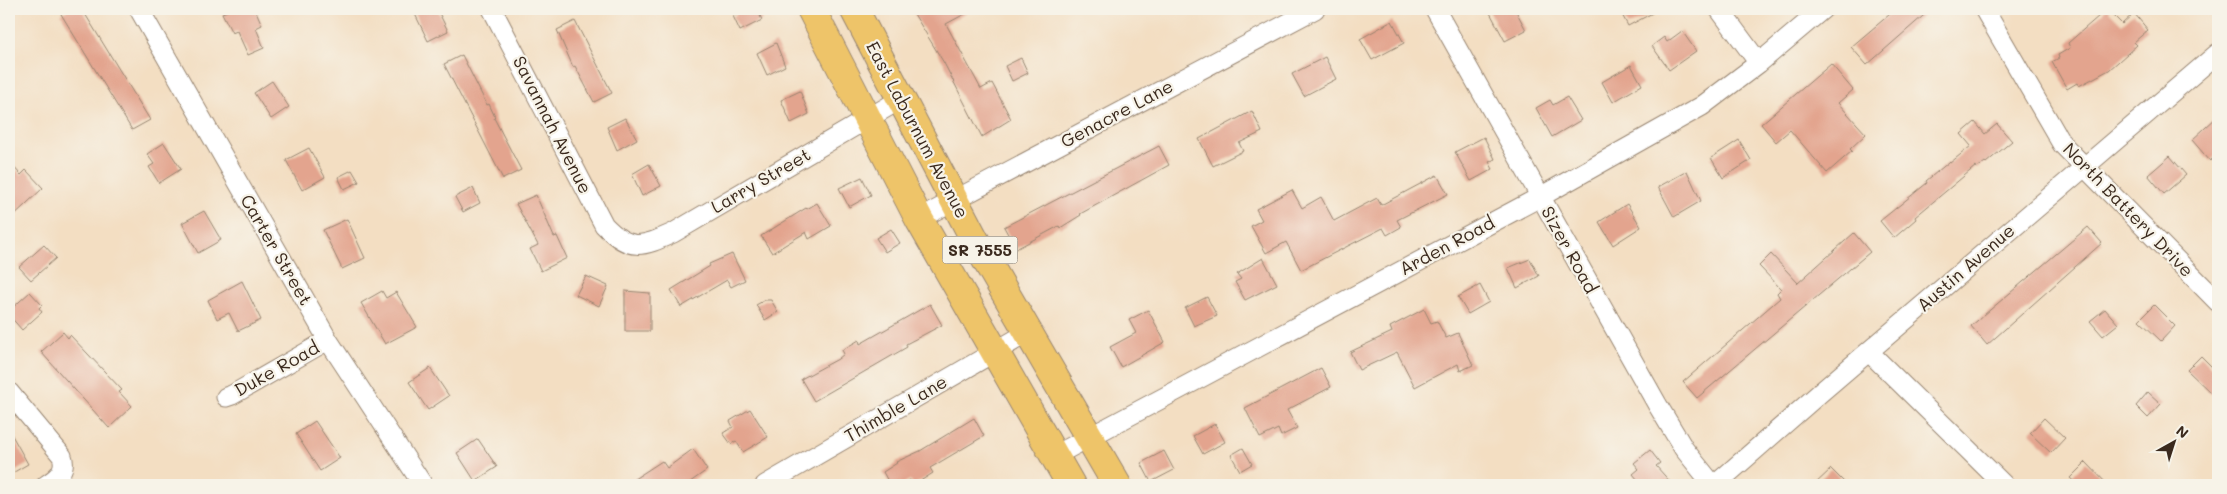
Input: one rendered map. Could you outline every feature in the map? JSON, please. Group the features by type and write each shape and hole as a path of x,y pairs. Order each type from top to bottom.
{"main road":[{"name":"SR 7555","path":"811,9 919,219 1071,485"},
{"name":"East Laburnum Avenue","path":"854,9 954,200 1027,333 1117,485"}],"street":[{"name":"Carter Street","path":"139,9 328,340 423,485"},
{"name":"Savannah Avenue","path":"492,9 604,225 616,238"},
{"name":"Genacre Lane","path":"919,219 1315,9"},
{"name":"Sizer Road","path":"1435,9 1670,427 1684,449 1714,485"},
{"path":"1719,9 1759,63"},
{"name":"Arden Road","path":"1054,456 1540,197 1702,106 1759,63 1823,9"},
{"name":"North Battery Drive","path":"1984,9 2062,144 2218,302"},
{"name":"Austin Avenue","path":"1714,485 2218,53"},
{"name":"Larry Street","path":"616,238 637,245 651,242 673,233 901,99"},
{"name":"Thimble Lane","path":"765,485 1027,333"},
{"name":"Duke Road","path":"226,397 328,340"},
{"path":"1869,352 2004,485"},
{"path":"9,392 62,456 63,466 60,474 46,485"}],"building":[{"path":"69,9 82,9 150,120 132,130 61,14"},
{"path":"232,9 255,9 262,25 256,28 264,48 248,55 237,31 232,33 222,13"},
{"path":"425,9 437,9 448,31 428,41 415,14"},
{"path":"733,9 757,9 762,20 740,31 733,16 736,15"},
{"path":"911,9 974,9 946,24 981,89 992,83 1011,119 982,137 944,63"},
{"path":"1488,9 1515,9 1526,30 1505,41"},
{"path":"1619,9 1660,9 1628,26"},
{"path":"1896,9 1931,9 1867,65 1851,47"},
{"path":"2107,9 2122,24 2134,13 2148,30 2134,42 2137,45 2109,70 2079,86 2077,83 2067,89 2052,62 2059,58 2058,55 2070,48 2068,43"},
{"path":"575,21 612,93 594,102 575,66 573,67 557,30"},
{"path":"1392,21 1404,43 1372,60 1360,39"},
{"path":"1682,31 1696,51 1669,70 1652,46 1664,37 1667,42"},
{"path":"776,43 785,66 767,75 757,53"},
{"path":"462,55 487,105 489,104 494,118 521,170 503,179 444,64"},
{"path":"1325,57 1336,79 1304,96 1292,74"},
{"path":"1021,58 1028,73 1012,81 1005,66"},
{"path":"1831,64 1853,90 1838,103 1866,134 1850,149 1852,151 1827,173 1790,130 1776,142 1761,124"},
{"path":"1631,65 1642,85 1613,102 1602,82"},
{"path":"272,81 289,107 271,119 254,93"},
{"path":"800,91 809,114 791,123 781,100"},
{"path":"1567,97 1581,120 1552,137 1536,108 1550,100 1553,105"},
{"path":"1252,111 1262,132 1239,143 1243,151 1213,166 1199,139"},
{"path":"2218,116 2218,154 2210,161 2192,140"},
{"path":"625,118 637,139 617,150 607,127"},
{"path":"1975,122 1985,134 1997,124 2012,141 1986,163 1977,168 1976,166 1915,217 1916,219 1894,238 1880,221 1927,183 1926,181 1949,162 1971,146 1961,134"},
{"path":"1484,137 1495,159 1489,162 1493,169 1471,181 1455,152"},
{"path":"1739,140 1751,160 1723,178 1711,158"},
{"path":"164,143 181,169 159,183 149,167 154,164 147,154"},
{"path":"1159,146 1169,165 1080,214 1060,228 1059,226 1016,249 1004,227"},
{"path":"309,148 325,177 302,190 286,160"},
{"path":"2170,156 2186,175 2164,194 2148,175"},
{"path":"9,162 21,175 26,170 43,188 9,220"},
{"path":"649,164 661,186 642,196 632,174"},
{"path":"352,170 359,182 344,189 338,177"},
{"path":"1687,171 1701,201 1674,217 1658,187"},
{"path":"1437,175 1448,194 1397,220 1401,227 1387,235 1383,228 1301,270 1286,242 1266,253 1251,226 1262,220 1256,209 1292,190 1302,208 1321,197 1334,221 1377,198 1381,205"},
{"path":"862,177 871,195 849,207 839,188"},
{"path":"473,188 480,203 463,212 455,197"},
{"path":"536,195 554,237 557,236 567,258 541,271 530,249 538,245 516,204"},
{"path":"817,203 831,226 809,239 806,232 772,253 761,236"},
{"path":"1627,204 1641,227 1613,245 1599,222"},
{"path":"204,211 221,240 198,253 182,223"},
{"path":"347,219 365,258 342,269 323,230"},
{"path":"2088,227 2102,243 1987,345 1971,326"},
{"path":"891,229 900,243 885,252 876,238"},
{"path":"1854,233 1870,252 1697,398 1683,382 1780,298 1777,293 1781,289 1759,266 1771,254 1798,283"},
{"path":"44,245 56,258 31,280 19,267"},
{"path":"732,254 745,280 731,287 727,280 681,307 671,290 710,266 709,264"},
{"path":"1263,258 1277,284 1245,300 1235,282 1241,279 1237,274"},
{"path":"1530,259 1539,276 1517,288 1508,268"},
{"path":"586,276 608,286 599,306 576,295"},
{"path":"242,281 261,320 238,331 229,313 217,319 208,300"},
{"path":"1480,285 1489,302 1468,314 1458,297"},
{"path":"382,291 386,298 396,292 417,327 385,344 361,303"},
{"path":"625,291 650,293 650,331 625,331"},
{"path":"30,292 42,305 39,308 42,312 22,330 9,315 9,311"},
{"path":"1207,297 1217,316 1194,326 1185,308"},
{"path":"765,300 771,300 778,312 765,320 756,305"},
{"path":"930,304 942,325 906,344 907,347 814,401 801,379 838,359 844,354 842,350 859,340 860,344"},
{"path":"2154,305 2175,326 2161,341 2139,320"},
{"path":"1424,309 1431,323 1437,321 1446,338 1458,333 1473,365 1460,371 1458,364 1415,387 1397,352 1359,370 1350,352 1392,332 1390,327"},
{"path":"2105,309 2118,324 2103,336 2090,321"},
{"path":"1148,310 1165,342 1121,367 1110,347 1136,333 1129,320"},
{"path":"63,332 68,338 70,335 122,390 119,392 132,406 109,428 41,352"},
{"path":"2201,356 2218,373 2218,386 2211,393 2187,370"},
{"path":"430,368 449,396 428,410 409,382"},
{"path":"1321,368 1331,387 1287,410 1297,428 1281,436 1278,429 1260,438 1245,408"},
{"path":"2148,392 2161,404 2148,418 2136,406"},
{"path":"750,409 768,437 743,452 736,441 731,444 723,433 733,427 730,421"},
{"path":"974,418 984,436 930,468 933,473 914,485 910,480 901,485 890,485 883,472 896,462 920,451"},
{"path":"2044,418 2065,438 2051,453 2030,433"},
{"path":"315,421 340,458 320,471 296,434"},
{"path":"1215,424 1225,442 1203,454 1193,436"},
{"path":"9,430 28,464 9,475"},
{"path":"478,439 497,467 475,481 457,453"},
{"path":"1243,448 1252,464 1240,471 1231,455"},
{"path":"693,449 707,470 686,485 625,485 662,461 667,468"},
{"path":"1650,450 1660,463 1656,466 1673,485 1642,485 1633,474 1639,469 1634,463"},
{"path":"1164,451 1174,470 1151,482 1141,463"},
{"path":"2086,462 2108,485 2078,485 2070,478"},
{"path":"1831,469 1847,485 1814,485"}]}
